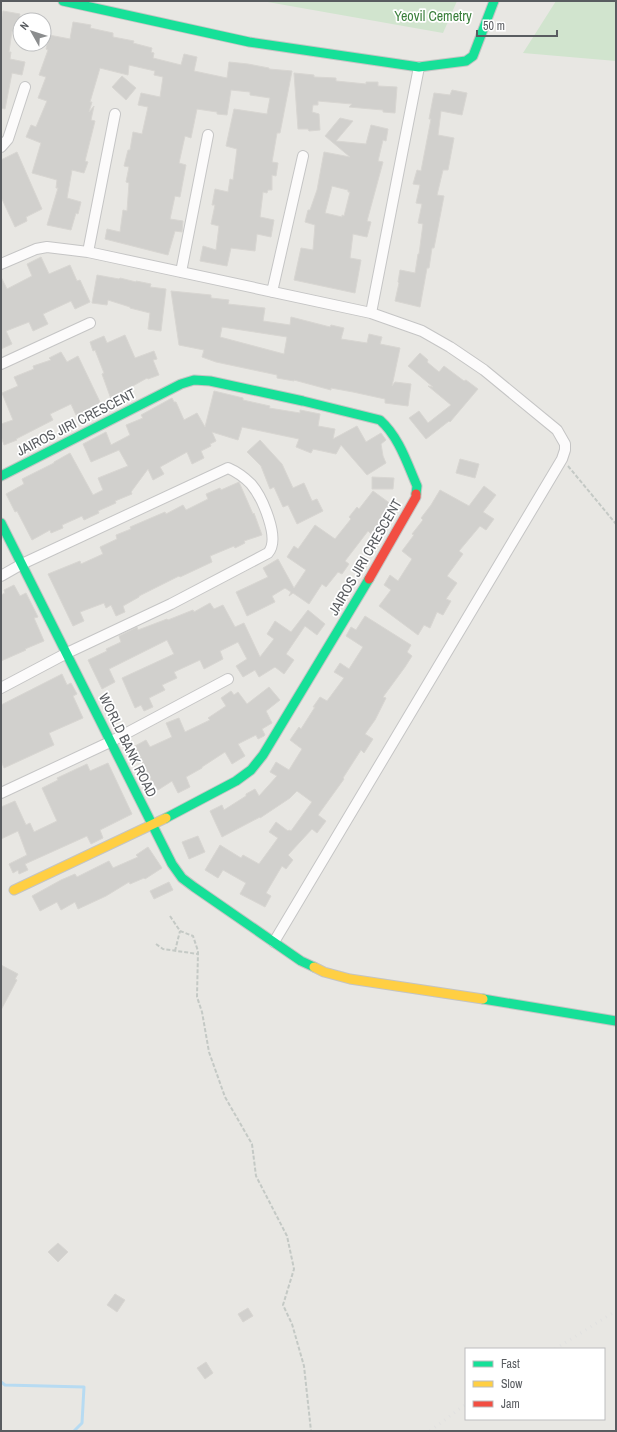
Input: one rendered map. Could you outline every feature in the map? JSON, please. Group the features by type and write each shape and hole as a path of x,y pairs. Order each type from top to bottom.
{"street":[{"path":"63,1 81,3 249,42 419,67 466,61 473,56 494,1"},
{"path":"371,312 419,67"},
{"path":"1,147 8,139 25,87"},
{"path":"88,252 115,114"},
{"path":"181,272 208,135"},
{"path":"272,292 303,156"},
{"path":"1,264 36,249 47,247 88,252 371,312 422,331 450,347 484,370 557,430 565,444 565,450 562,458 274,942"},
{"path":"1,364 90,323"},
{"name":"JAIROS JIRI CRESCENT","path":"1,476 181,384 194,380 210,381 303,401 380,420 390,428 400,446 416,486 416,497 411,507 263,755 251,770 236,781 151,826 14,890"},
{"path":"1,576 22,564 228,468 251,484 266,510 271,529 273,545 272,549 268,553 171,604 67,653 1,688"},
{"name":"WORLD BANK ROAD","path":"1,523 67,653 151,826 172,864 182,878 194,888 301,961 324,972 350,978 616,1021"},
{"path":"1,793 110,742 228,679"}],"path":[{"path":"562,458 616,524"},
{"path":"170,916 180,931 194,936 198,954 196,997 202,1012 209,1052 225,1097 252,1144 256,1176 287,1236 294,1269 283,1306 292,1324 304,1366 311,1431"},
{"path":"175,951 180,931"},
{"path":"156,944 163,949 198,954"}],"green space":[{"name":"Yeovil Cemetry","path":"262,1 457,1 443,33"},
{"path":"556,1 616,1 616,61 523,53"}],"building":[{"path":"3,11 12,13 12,31 9,52 11,52 10,59 25,62 22,75 12,73 5,109 1,108 1,23"},
{"path":"73,22 91,25 90,28 113,33 113,37 134,41 133,43 152,48 151,52 154,53 153,58 181,65 184,54 197,57 194,71 227,78 229,62 248,64 269,69 292,71 280,133 277,133 272,162 278,163 276,176 272,175 272,190 268,190 267,193 263,192 260,217 274,220 271,237 257,234 255,251 231,248 227,266 200,261 203,246 216,250 219,226 211,224 215,205 212,205 215,189 228,192 230,179 233,180 237,149 226,146 234,109 267,114 270,98 250,95 250,92 231,90 227,115 197,109 191,138 185,136 179,163 186,165 180,197 175,196 170,219 183,221 182,232 175,231 168,255 105,239 107,229 120,232 123,210 127,211 129,183 126,182 129,167 124,166 128,150 130,150 133,132 142,134 148,107 138,105 141,93 160,97 163,77 154,75 155,71 129,65 128,75 100,68 90,102 92,102 89,112 94,106 91,120 95,121 85,161 88,162 84,173 72,170 67,198 81,202 78,214 76,213 71,230 47,225 58,188 56,188 57,180 32,173 41,143 26,137 31,125 36,127 47,101 38,98 46,77 39,75 47,52 52,52 52,36 70,39"},
{"path":"294,73 314,75 314,77 336,78 336,81 366,84 366,82 378,82 378,86 397,87 395,113 383,112 383,110 349,107 352,104 318,101 318,105 313,105 312,112 319,114 320,130 309,131 308,129 298,129"},
{"path":"122,76 136,88 126,100 112,87"},
{"path":"452,90 467,93 462,115 441,111 438,135 454,138 448,170 443,170 437,195 444,196 434,248 432,248 429,268 427,268 420,307 395,301 400,270 415,273 419,254 423,224 418,223 422,204 416,203 420,185 413,184 417,170 421,171 431,119 429,119 434,93 450,95"},
{"path":"340,118 353,121 336,141 366,144 371,125 388,129 386,141 383,140 378,161 383,162 367,221 371,222 367,237 353,234 350,258 361,260 355,293 294,280 301,248 313,250 315,225 305,222 308,210 310,210 317,190 324,152 350,157 325,136","holes":["332,186 348,190 348,192 350,192 344,216 342,215 342,217 325,213"]},
{"path":"17,152 42,209 26,217 27,221 15,227 1,197 1,160"},
{"path":"41,257 49,274 70,265 77,281 80,280 90,302 75,309 71,301 43,314 48,324 33,331 29,322 6,331 12,344 1,349 1,277 7,289 32,276 27,264"},
{"path":"97,275 151,284 150,287 166,289 161,331 148,329 150,313 108,300 107,305 92,303"},
{"path":"171,291 211,295 211,298 229,300 228,304 265,308 263,321 290,325 291,317 330,327 331,325 344,328 341,339 367,343 369,334 382,337 380,344 400,348 392,386 395,382 411,384 408,406 385,403 385,399 331,388 331,390 294,380 277,378 277,375 216,362 202,357 204,350 179,345","holes":["222,327 287,337 284,354 220,337"]},
{"path":"125,335 135,358 154,351 157,359 153,360 159,375 148,379 147,378 124,391 124,393 111,399 102,374 104,373 95,350 93,351 90,342 104,336 107,343"},
{"path":"61,352 67,362 78,356 101,404 76,415 71,404 50,414 53,420 16,439 17,440 4,445 1,436 1,424 13,420 2,393 18,386 14,377 34,369 33,366 51,360 49,358"},
{"path":"420,353 428,360 427,362 439,372 444,366 464,381 466,380 478,389 450,422 449,421 426,439 409,418 419,411 428,423 451,405 428,386 433,387 408,366"},
{"path":"214,391 270,406 269,408 300,413 300,410 320,414 318,426 335,429 333,439 357,426 366,442 381,433 386,440 381,444 386,463 367,475 341,445 336,454 313,449 311,453 296,447 299,439 242,427 238,440 212,432 216,441 210,444 211,446 201,451 204,458 192,464 187,452 160,467 164,474 153,480 148,469 131,492 132,494 115,501 116,503 98,511 99,513 84,520 82,516 62,525 63,528 51,533 50,530 32,540 17,511 15,512 6,494 24,484 22,479 70,453 93,495 103,490 98,478 128,466 119,450 91,462 83,444 106,432 111,445 130,435 126,425 143,418 141,415 172,398 174,402 176,402 184,420 197,413 205,427"},
{"path":"260,440 282,464 293,488 304,483 312,501 317,499 323,511 297,524 288,505 283,507 274,487 270,489 261,466 247,452"},
{"path":"460,459 479,464 475,478 456,473"},
{"path":"372,477 394,478 393,489 372,489"},
{"path":"239,482 253,514 254,513 262,535 244,541 245,543 235,548 234,546 210,556 212,562 180,577 179,576 139,596 123,606 125,612 116,616 111,605 106,608 104,603 80,612 84,621 73,626 48,574 80,561 81,564 103,554 100,547 117,539 116,535 131,529 130,527 165,512 166,514 183,505 186,510 208,499 206,494 220,488 221,490"},
{"path":"484,486 496,495 483,512 494,519 486,530 480,526 459,551 463,554 447,576 457,583 446,599 451,601 443,615 437,612 430,628 424,625 418,635 379,606 391,590 384,585 390,575 398,581 412,559 402,551 414,535 412,534 423,520 421,518 440,490 469,506"},
{"path":"373,491 395,507 388,517 386,515 371,534 368,531 345,561 349,564 342,574 338,572 326,587 322,584 309,604 293,593 289,596 291,592 285,588 272,596 275,602 247,616 236,592 268,577 263,568 278,559 294,588 306,570 287,557 294,546 298,549 315,525 335,539 351,519 349,517 357,507 359,509"},
{"path":"14,585 20,596 26,593 38,617 34,618 44,641 1,661 1,595 5,593 4,590"},
{"path":"210,603 214,609 223,605 235,627 244,623 260,657 274,639 267,634 275,621 291,632 308,610 325,624 317,635 305,626 286,654 294,660 284,674 275,667 259,677 255,670 243,677 236,666 247,659 238,642 220,651 223,659 204,669 200,660 174,672 177,678 162,685 165,690 149,698 153,707 144,711 141,705 135,708 122,678 174,654 167,640 109,669 115,682 102,689 88,660 121,642 119,636 137,627 138,630 193,610 194,612"},
{"path":"365,616 411,645 407,652 412,656 383,697 386,698 375,720 365,734 373,739 364,753 361,750 343,778 344,779 318,815 326,821 317,833 312,829 288,855 293,860 286,869 282,866 266,893 271,896 265,907 240,894 246,883 223,870 218,878 205,870 220,845 241,858 243,855 259,864 278,838 269,832 276,822 288,831 291,831 312,802 297,791 290,798 260,818 222,837 210,811 222,805 224,810 255,789 259,796 277,776 270,772 276,762 289,770 302,749 290,740 299,727 301,729 320,697 327,701 344,678 334,672 340,663 349,669 363,647 346,636 351,627 356,630"},
{"path":"62,674 67,685 71,683 77,694 73,696 83,718 49,733 54,745 4,768 1,761 1,705"},
{"path":"269,687 280,700 266,711 272,723 262,729 265,735 264,736 258,739 256,735 238,744 245,756 232,764 225,752 186,777 190,787 178,793 172,781 158,790 151,780 135,746 146,740 150,747 172,737 166,723 179,718 185,732 210,720 208,718 226,706 221,698 231,691 234,695 238,692 247,704"},
{"path":"108,763 132,814 100,830 103,838 91,844 87,836 25,864 28,870 19,874 18,870 13,873 9,864 27,855 18,831 1,839 1,807 15,801 26,825 30,823 34,832 57,821 42,788 58,780 57,778 87,764 90,771"},
{"path":"198,836 205,852 189,859 182,842"},
{"path":"148,847 162,868 145,879 144,878 130,884 129,882 106,896 78,909 75,902 61,910 57,902 40,911 32,896 61,880 75,874 77,877 109,861 113,868 138,857 136,855"},
{"path":"169,882 173,890 154,899 150,891"},
{"path":"1,965 18,974 15,979 17,980 1,1010"},
{"path":"58,1243 68,1252 58,1262 48,1252"},
{"path":"115,1294 125,1300 117,1312 107,1305"},
{"path":"248,1308 253,1316 243,1322 238,1314"},
{"path":"206,1362 213,1373 205,1379 197,1368"}],"waterway":[{"path":"1,1382 5,1385 84,1387 82,1423 74,1431"}],"railway":[{"path":"557,1348 616,1311"},
{"path":"430,1431 465,1405"}],"traffic: fast":[{"path":"63,1 249,42 419,67 466,61 473,56 494,1"},
{"path":"1,476 181,384 194,380 210,381 303,401 380,420 392,434 402,451 417,486 416,494"},
{"path":"1,523 172,864 182,878 194,887 301,961 314,967"},
{"path":"166,818 236,781 251,770 263,755 369,579"},
{"path":"483,999 616,1021"}],"traffic: slow":[{"path":"14,890 166,818"},
{"path":"314,967 324,972 350,979 483,999"}],"traffic: jam":[{"path":"369,579 416,497 416,494"}]}
